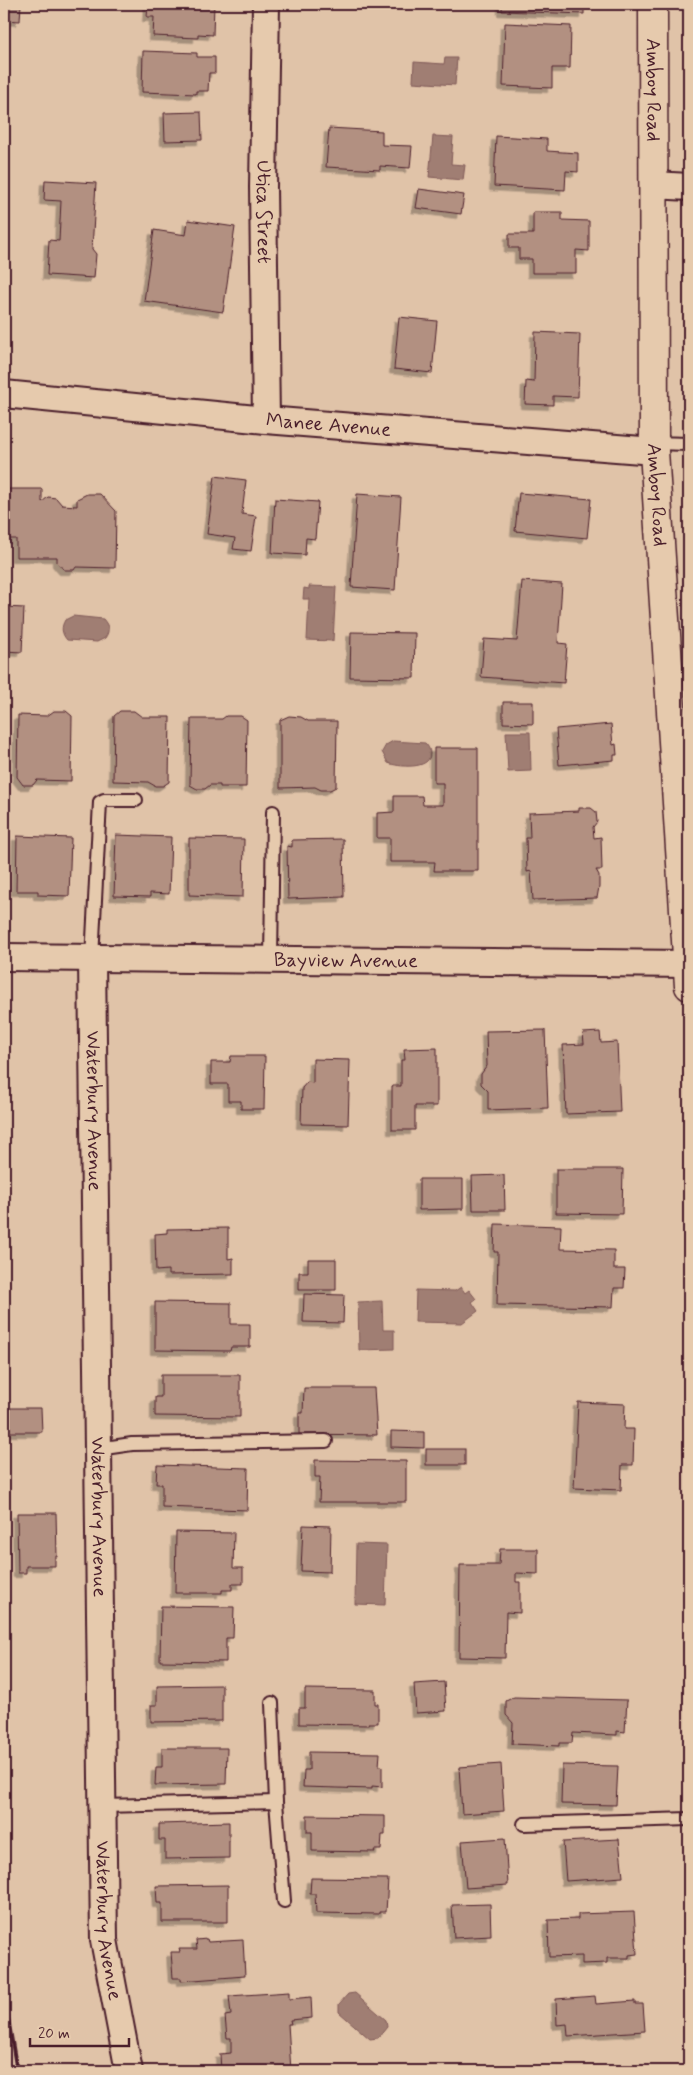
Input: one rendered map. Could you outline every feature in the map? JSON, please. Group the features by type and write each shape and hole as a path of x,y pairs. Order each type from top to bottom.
{"main road":[{"name":"Amboy Road","path":"653,4 654,447 689,975"}],"street":[{"name":"Utica Street","path":"266,4 263,187 266,420"},
{"path":"654,185 689,187"},
{"name":"Manee Avenue","path":"4,394 266,420 654,447"},
{"name":"Bayview Avenue","path":"4,957 271,960 689,975"},
{"name":"Waterbury Avenue","path":"92,959 104,1940 129,2071"}],"lane":[{"path":"654,447 689,444"},
{"path":"92,959 100,802 104,800 136,800"},
{"path":"271,960 273,812"},
{"path":"98,1449 132,1444 326,1441"},
{"path":"272,1703 276,1802 284,1901"},
{"path":"102,1806 276,1802"},
{"path":"524,1824 689,1819"}],"shaded area":[{"path":"445,58 457,58 455,85 413,82 414,62 444,64"},
{"path":"433,136 453,137 451,164 465,165 463,180 429,177"},
{"path":"309,586 336,587 333,641 307,640 309,599 303,599 304,588 309,589"},
{"path":"73,616 103,619 107,624 108,633 105,638 97,642 67,640 62,630 63,625 65,620"},
{"path":"506,732 530,732 531,771 508,772"},
{"path":"393,741 425,743 430,751 429,759 425,763 413,766 399,766 388,763 382,752 386,745"},
{"path":"461,1287 465,1293 469,1290 476,1299 472,1302 478,1311 462,1323 415,1322 416,1290 455,1291"},
{"path":"382,1301 383,1330 394,1330 394,1349 359,1350 358,1302"},
{"path":"356,1544 387,1545 385,1605 355,1604"},
{"path":"355,1993 386,2020 387,2027 378,2038 370,2039 339,2012 339,2004 348,1994"}],"building":[{"path":"4,4 21,4 20,21 4,20"},
{"path":"148,4 214,4 213,35 198,34 198,38 153,36 154,17 147,17"},
{"path":"502,4 584,4 584,14 502,11"},
{"path":"505,23 571,26 570,68 552,68 552,88 503,86"},
{"path":"143,51 197,53 197,57 215,57 215,73 209,73 208,91 196,91 196,94 142,92"},
{"path":"201,112 202,140 165,141 164,113"},
{"path":"329,128 382,131 382,145 412,146 410,168 380,166 380,170 326,167"},
{"path":"496,136 547,139 547,151 578,153 578,172 566,171 565,190 494,186"},
{"path":"45,180 96,183 92,249 96,254 94,278 47,275 49,240 59,241 61,201 44,200"},
{"path":"419,189 464,195 461,214 416,208"},
{"path":"533,212 562,212 562,220 589,221 589,251 576,250 576,273 532,273 532,259 519,259 519,248 509,248 509,234 533,234"},
{"path":"188,220 235,227 223,312 144,301 154,230 186,235"},
{"path":"399,317 437,321 432,373 394,369"},
{"path":"535,332 580,334 578,397 553,396 553,405 525,404 526,381 534,382"},
{"path":"215,476 246,480 242,514 256,516 251,551 233,549 235,538 207,534"},
{"path":"6,489 42,489 42,502 48,497 56,498 62,505 77,506 77,499 87,494 100,494 116,511 115,568 76,567 74,570 64,570 57,562 57,557 16,557 16,539 5,539"},
{"path":"519,493 591,499 587,538 515,531"},
{"path":"357,494 401,497 395,590 351,587"},
{"path":"275,499 318,502 315,539 306,538 305,555 272,553"},
{"path":"522,581 562,584 558,643 567,644 564,683 481,677 484,639 517,641"},
{"path":"4,607 24,608 22,652 4,651"},
{"path":"351,632 415,633 414,678 350,677"},
{"path":"503,702 533,702 533,724 503,723"},
{"path":"54,711 66,711 72,716 71,781 37,780 33,785 23,785 17,777 18,715 47,716"},
{"path":"120,711 134,711 142,717 170,717 169,782 163,786 155,786 148,782 113,781 114,716"},
{"path":"226,716 241,716 247,720 246,787 210,785 205,789 197,789 190,785 191,719 222,719"},
{"path":"289,716 301,717 308,721 337,721 336,787 330,790 321,790 315,787 280,788 280,720"},
{"path":"611,724 613,745 616,744 617,755 614,755 614,760 559,765 556,729"},
{"path":"434,748 478,748 478,871 434,871 435,862 390,862 390,838 377,838 377,813 394,812 394,796 422,796 423,805 443,805 443,783 434,783"},
{"path":"579,808 591,808 596,812 597,822 593,827 594,838 601,837 602,870 596,870 599,875 597,898 533,900 531,871 527,872 526,838 530,838 529,813 579,811"},
{"path":"116,835 171,837 169,894 150,893 150,897 114,896"},
{"path":"17,836 71,838 69,896 38,895 38,891 16,891"},
{"path":"189,838 244,839 243,897 189,895"},
{"path":"343,839 344,897 288,899 287,846 292,847 292,840"},
{"path":"545,1030 548,1108 488,1110 488,1091 481,1084 481,1074 487,1066 486,1031"},
{"path":"600,1032 601,1043 617,1042 620,1112 566,1114 563,1045 584,1044 583,1033"},
{"path":"437,1048 437,1106 415,1106 415,1130 392,1130 392,1086 401,1086 401,1060 405,1060 404,1049"},
{"path":"231,1056 265,1056 264,1109 241,1109 241,1101 228,1101 228,1084 211,1084 211,1062 230,1062"},
{"path":"313,1059 350,1060 348,1125 301,1124 302,1088 307,1082 313,1083"},
{"path":"556,1169 623,1169 622,1214 556,1213"},
{"path":"504,1175 505,1210 473,1210 472,1176"},
{"path":"419,1179 463,1179 463,1209 419,1210"},
{"path":"495,1224 561,1226 560,1249 614,1250 614,1269 625,1269 624,1288 614,1288 613,1307 497,1305 498,1252 494,1252"},
{"path":"228,1228 228,1259 233,1258 233,1274 168,1275 168,1270 156,1271 155,1234 167,1233 167,1229"},
{"path":"308,1259 336,1259 336,1290 299,1290 299,1272 308,1272"},
{"path":"304,1294 344,1295 343,1323 303,1322"},
{"path":"155,1302 231,1303 231,1324 250,1324 250,1347 231,1347 230,1351 155,1350"},
{"path":"161,1375 240,1375 240,1417 155,1416 155,1397 161,1397"},
{"path":"304,1388 374,1388 377,1435 299,1434 299,1413 303,1413"},
{"path":"578,1402 625,1404 624,1429 634,1429 633,1465 622,1465 621,1490 574,1488"},
{"path":"7,1408 41,1408 42,1432 7,1432"},
{"path":"391,1431 424,1432 424,1448 391,1447"},
{"path":"426,1449 465,1449 465,1465 426,1465"},
{"path":"315,1460 406,1461 406,1502 319,1502 320,1477 315,1477"},
{"path":"157,1465 248,1468 247,1510 162,1507 162,1484 156,1484"},
{"path":"17,1513 56,1513 57,1557 55,1557 55,1566 26,1566 26,1573 18,1573"},
{"path":"303,1525 331,1526 330,1572 301,1571"},
{"path":"176,1532 234,1533 233,1568 243,1568 243,1584 232,1584 232,1590 222,1590 222,1593 175,1593"},
{"path":"500,1549 538,1549 538,1574 516,1573 516,1582 520,1582 520,1613 506,1612 505,1658 459,1657 460,1565 499,1565"},
{"path":"161,1606 234,1607 233,1638 226,1638 226,1662 160,1661"},
{"path":"444,1682 446,1711 416,1713 414,1684"},
{"path":"222,1685 222,1721 151,1722 151,1705 157,1705 157,1686"},
{"path":"305,1689 375,1690 375,1704 378,1704 378,1723 368,1723 369,1725 299,1724 299,1708 305,1708"},
{"path":"514,1697 627,1700 625,1732 617,1731 617,1735 573,1733 572,1743 559,1743 559,1746 512,1744 513,1723 506,1715 506,1701"},
{"path":"162,1748 227,1748 226,1784 155,1785 156,1767 162,1767"},
{"path":"309,1752 380,1753 379,1766 382,1766 382,1787 372,1786 372,1789 303,1787 304,1770 309,1770"},
{"path":"501,1764 504,1811 462,1814 459,1767"},
{"path":"562,1765 618,1766 616,1805 561,1804"},
{"path":"307,1815 385,1816 385,1835 382,1835 381,1850 374,1850 375,1852 312,1851 312,1832 307,1832"},
{"path":"229,1822 229,1858 165,1859 165,1840 159,1840 159,1824"},
{"path":"505,1838 508,1885 466,1888 462,1841"},
{"path":"619,1839 623,1877 566,1881 563,1842"},
{"path":"311,1878 388,1879 386,1912 379,1912 379,1914 316,1913 315,1894 310,1894"},
{"path":"228,1885 228,1922 162,1922 162,1903 157,1903 156,1886"},
{"path":"490,1904 491,1936 454,1938 452,1905"},
{"path":"634,1912 637,1954 629,1955 629,1958 607,1958 607,1963 582,1964 582,1956 549,1957 548,1920 578,1919 578,1914"},
{"path":"207,1939 208,1942 243,1940 245,1976 181,1981 181,1978 173,1978 171,1952 180,1952 179,1949 197,1949 196,1940"},
{"path":"289,1992 289,1999 311,1997 312,2018 290,2020 291,2024 288,2024 291,2071 221,2071 220,2054 231,2053 231,2038 227,2038 225,2016 231,2015 229,1996"},
{"path":"595,1996 596,2004 635,2001 635,2004 643,2004 645,2031 568,2036 567,2024 557,2025 556,1999"}],"railway":[{"path":"4,1995 17,2071"}]}
